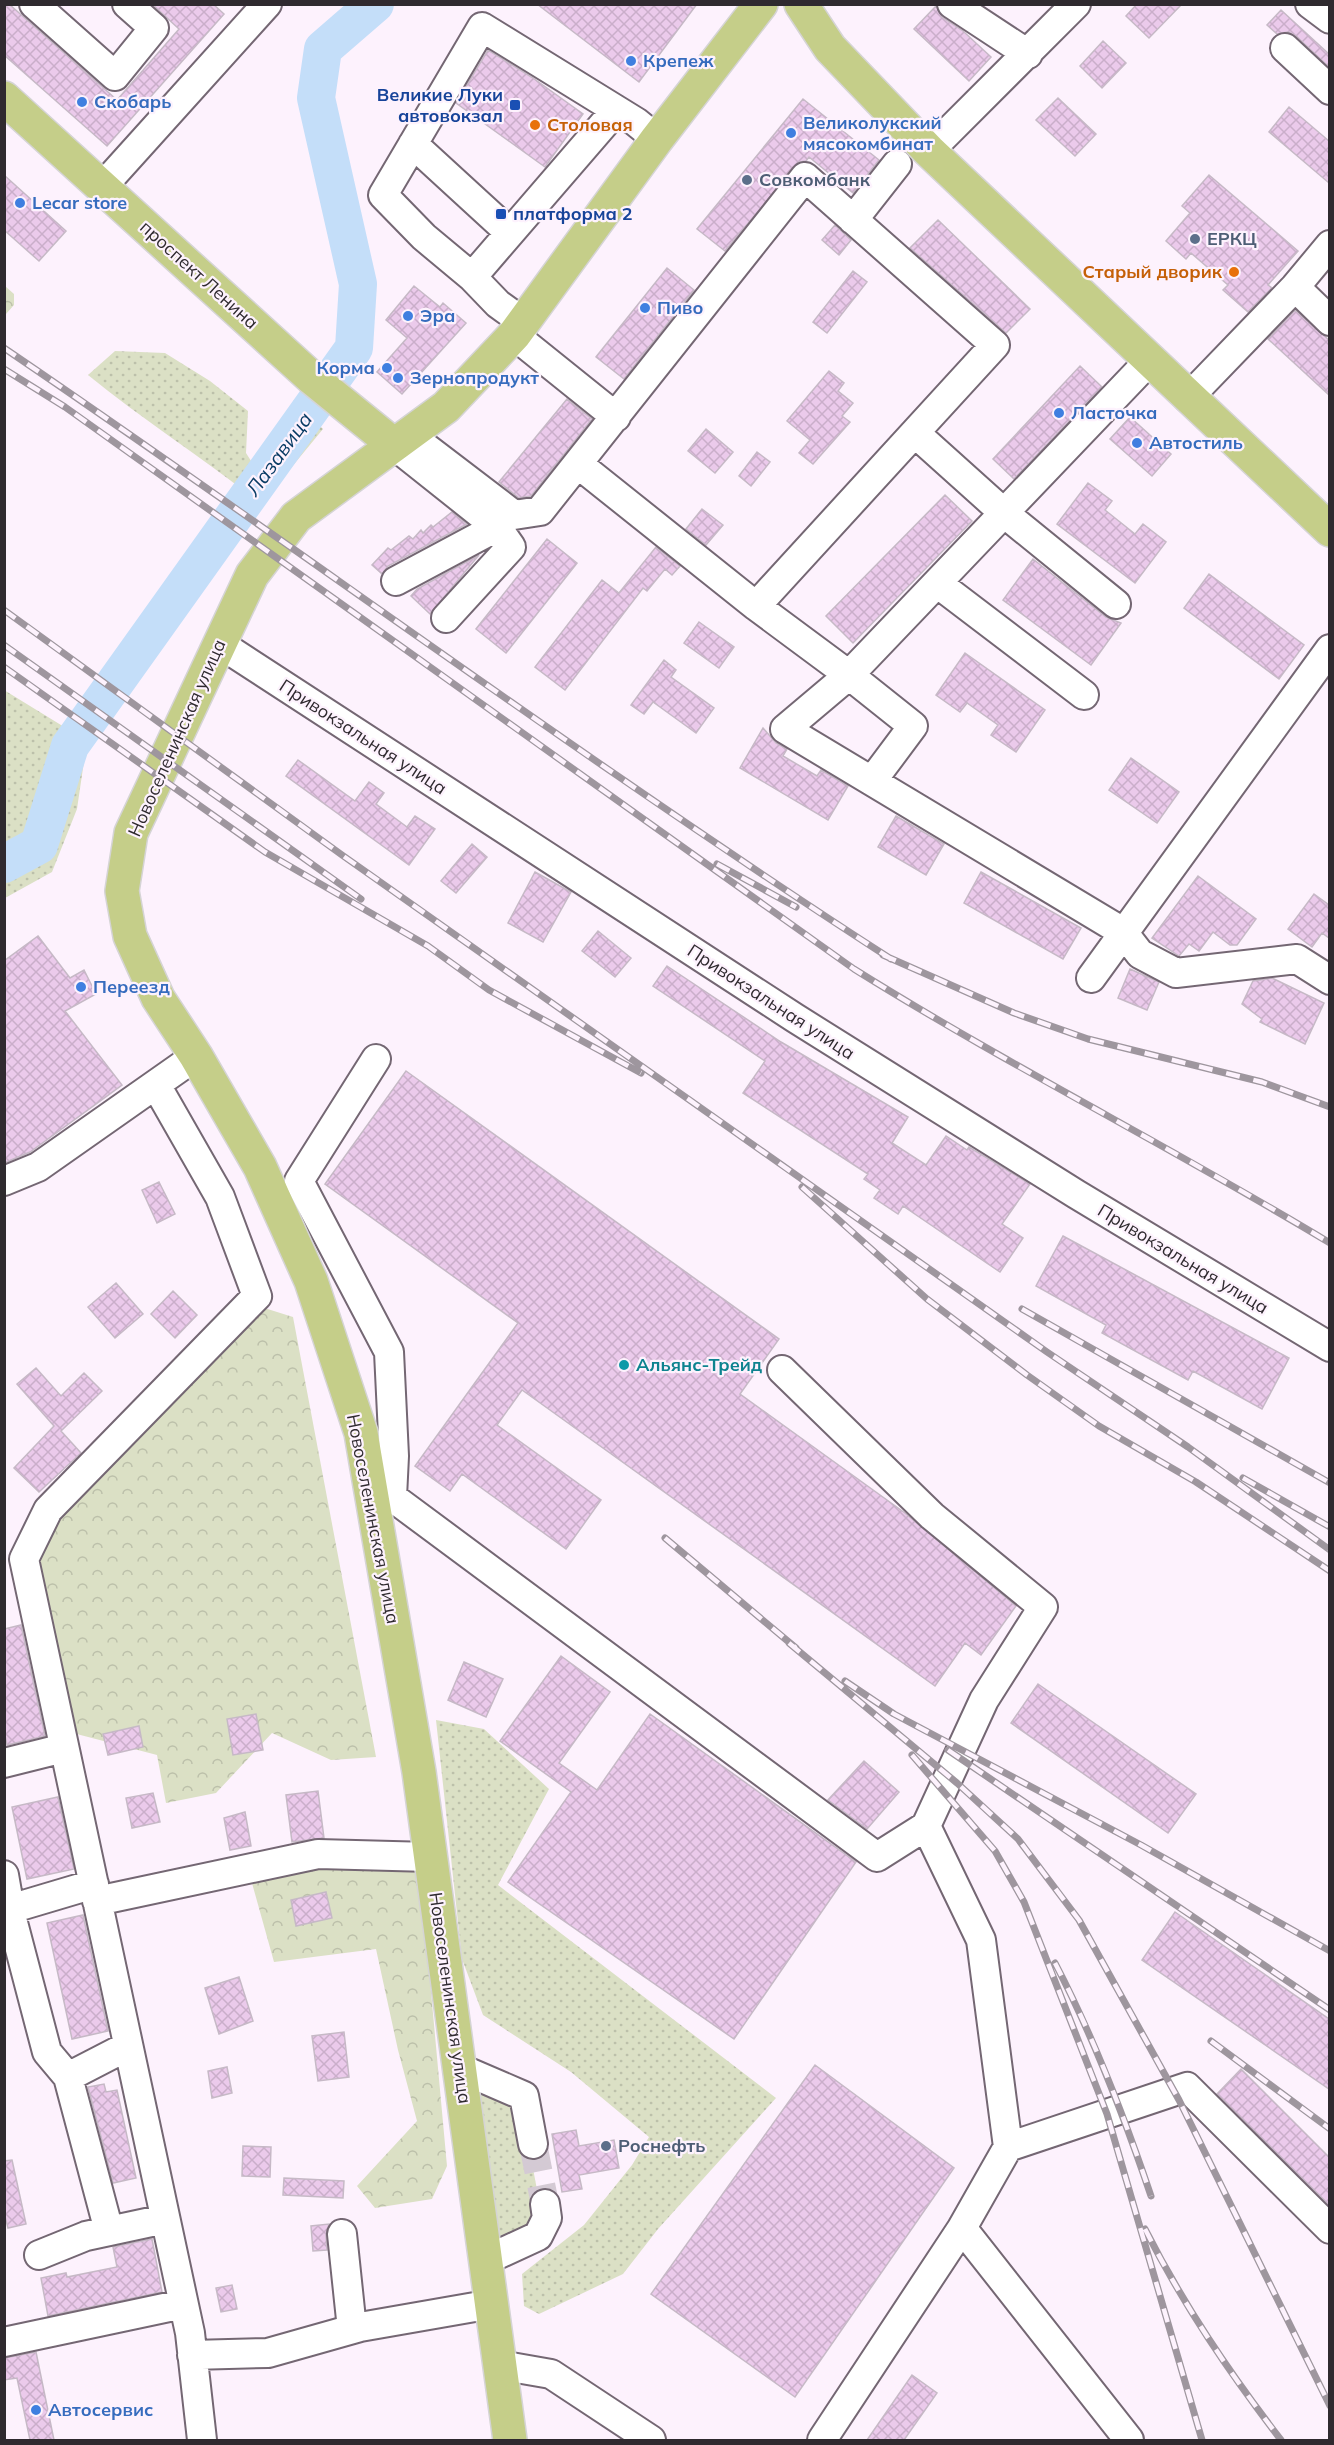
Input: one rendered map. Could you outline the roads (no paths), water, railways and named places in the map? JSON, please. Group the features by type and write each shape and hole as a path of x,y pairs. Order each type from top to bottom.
{"main road":[{"path":"401,439 446,407 518,329 657,139 761,4"},
{"path":"801,4 830,48 929,151 1329,530"},
{"name":"проспект Ленина","path":"4,98 325,390 401,439"},
{"name":"Новоселенинская улица","path":"401,439 296,517 252,575 131,833 122,891 126,918 135,947 158,998 196,1056 260,1167 311,1281 360,1432 418,1772 510,2440"}],"street":[{"path":"34,4 115,76 154,28 127,4"},
{"path":"102,187 267,4"},
{"path":"952,4 1028,54"},
{"path":"929,151 1076,4"},
{"path":"1310,4 1329,19"},
{"path":"616,417 518,329 472,277 424,237 383,195 482,27 636,122 657,139"},
{"path":"1286,48 1329,90"},
{"path":"472,277 616,110"},
{"path":"413,144 510,233"},
{"path":"853,220 897,164"},
{"path":"401,439 514,515 540,511 805,177 995,345 756,606"},
{"path":"1188,398 1317,302 1329,245"},
{"path":"1149,361 849,675 785,729 1123,932 1140,954 1176,974 1297,959 1329,980"},
{"path":"915,433 1004,513 1116,604"},
{"path":"401,439 497,527 511,547 446,618"},
{"path":"578,464 756,606 913,726 872,781"},
{"path":"396,581 497,527"},
{"path":"937,583 1084,695"},
{"name":"Привокзальная улица","path":"220,644 795,1018 1076,1194 1329,1347"},
{"path":"1091,978 1329,649"},
{"path":"4,1181 38,1167 196,1056"},
{"path":"376,1059 299,1181 389,1352 394,1456 392,1497 877,1857 926,1827 984,1700 1042,1607 932,1516 782,1370"},
{"path":"156,1085 220,1197 257,1296 48,1510 14,1567 64,1748 183,2304 192,2355 202,2440"},
{"path":"4,1763 64,1748"},
{"path":"822,2440 962,2228 1008,2147 981,1940 926,1827"},
{"path":"10,1909 318,1854 430,1857"},
{"path":"4,1875 10,1909 47,2052 68,2078 109,2231"},
{"path":"68,2078 128,2046"},
{"path":"459,2068 524,2096 534,2144"},
{"path":"1008,2147 1187,2087 1329,2229"},
{"path":"486,2260 538,2236 547,2218 545,2204"},
{"path":"39,2255 86,2236 165,2219"},
{"path":"962,2228 1129,2440"},
{"path":"342,2234 352,2329"},
{"path":"4,2342 183,2304"},
{"path":"192,2355 268,2353 352,2329 492,2304"},
{"path":"500,2365 550,2374 651,2440"}],"waterway":[{"name":"Лазавица","path":"4,864 39,845 70,746 354,348 358,284 316,98 323,49 375,4"}],"tunnel":[{"path":"533,2144 545,2204"}],"railway":[{"path":"4,348 667,810 891,959"},
{"path":"4,369 65,407 854,969 1330,1243"},
{"path":"4,610 342,855 1047,1352 1188,1447 1330,1550"},
{"path":"4,645 361,899"},
{"path":"4,667 265,852 428,946 489,990 641,1073"},
{"path":"717,864 796,907"},
{"path":"883,955 1014,1013 1088,1039 1262,1082 1330,1107"},
{"path":"802,1187 927,1299 1027,1375 1099,1426 1196,1482 1330,1571"},
{"path":"1022,1309 1330,1483"},
{"path":"1243,1478 1330,1527"},
{"path":"665,1538 796,1648"},
{"path":"789,1643 957,1783 1018,1839 1079,1920 1179,2100 1330,2406"},
{"path":"845,1681 894,1714 1141,1845 1330,1951"},
{"path":"948,1750 1330,2010"},
{"path":"912,1755 995,1851 1024,1902 1107,2114 1202,2440"},
{"path":"1055,1963 1108,2078 1151,2196"},
{"path":"1211,2041 1330,2129"},
{"path":"1145,2229 1175,2285 1208,2338 1281,2440"}],"place":[{"name":"Крепеж","path":"631,61"},
{"name":"Скобарь","path":"82,102"},
{"name":"Великие Луки автовокзал","path":"515,105"},
{"name":"Столовая","path":"535,125"},
{"name":"Великолукский мясокомбинат","path":"791,133"},
{"name":"Совкомбанк","path":"747,180"},
{"name":"Lecar store","path":"20,203"},
{"name":"платформа 2","path":"501,214"},
{"name":"ЕРКЦ","path":"1195,239"},
{"name":"Старый дворик","path":"1234,272"},
{"name":"Пиво","path":"645,308"},
{"name":"Эра","path":"408,316"},
{"name":"Корма","path":"387,368"},
{"name":"Зернопродукт","path":"398,378"},
{"name":"Ласточка","path":"1059,413"},
{"name":"Автостиль","path":"1137,443"},
{"name":"Переезд","path":"81,987"},
{"name":"Альянс-Трейд","path":"624,1365"},
{"name":"Роснефть","path":"606,2146"},
{"name":"Автосервис","path":"36,2410"}]}
